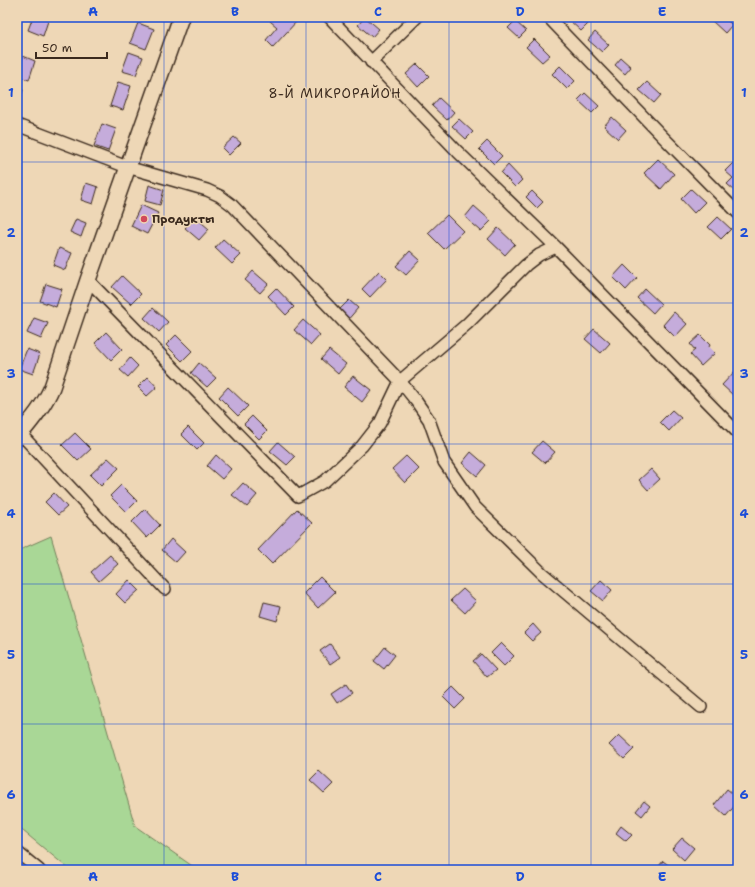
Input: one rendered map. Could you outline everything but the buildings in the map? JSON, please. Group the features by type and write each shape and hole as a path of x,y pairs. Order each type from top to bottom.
{"street":[{"path":"165,589 18,434 46,401 52,387 127,167 181,17"},
{"path":"329,17 458,152 556,248 738,433"},
{"path":"371,62 417,17"},
{"path":"548,17 662,137 738,213"},
{"path":"17,125 127,167 207,190 220,196 232,206 400,381 416,401 428,420 444,462 474,507 542,573 701,707"},
{"path":"88,280 298,496 325,480 362,446 380,423 400,381 467,324 526,265 539,255 556,248"},
{"path":"17,852 39,870"}],"green space":[{"path":"51,536 135,826 198,870 70,870 17,826 17,551"}],"place":[{"name":"Продукты","path":"144,219"}],"district":[{"name":"8-Й МИКРОРАЙОН","path":"335,93"}]}
